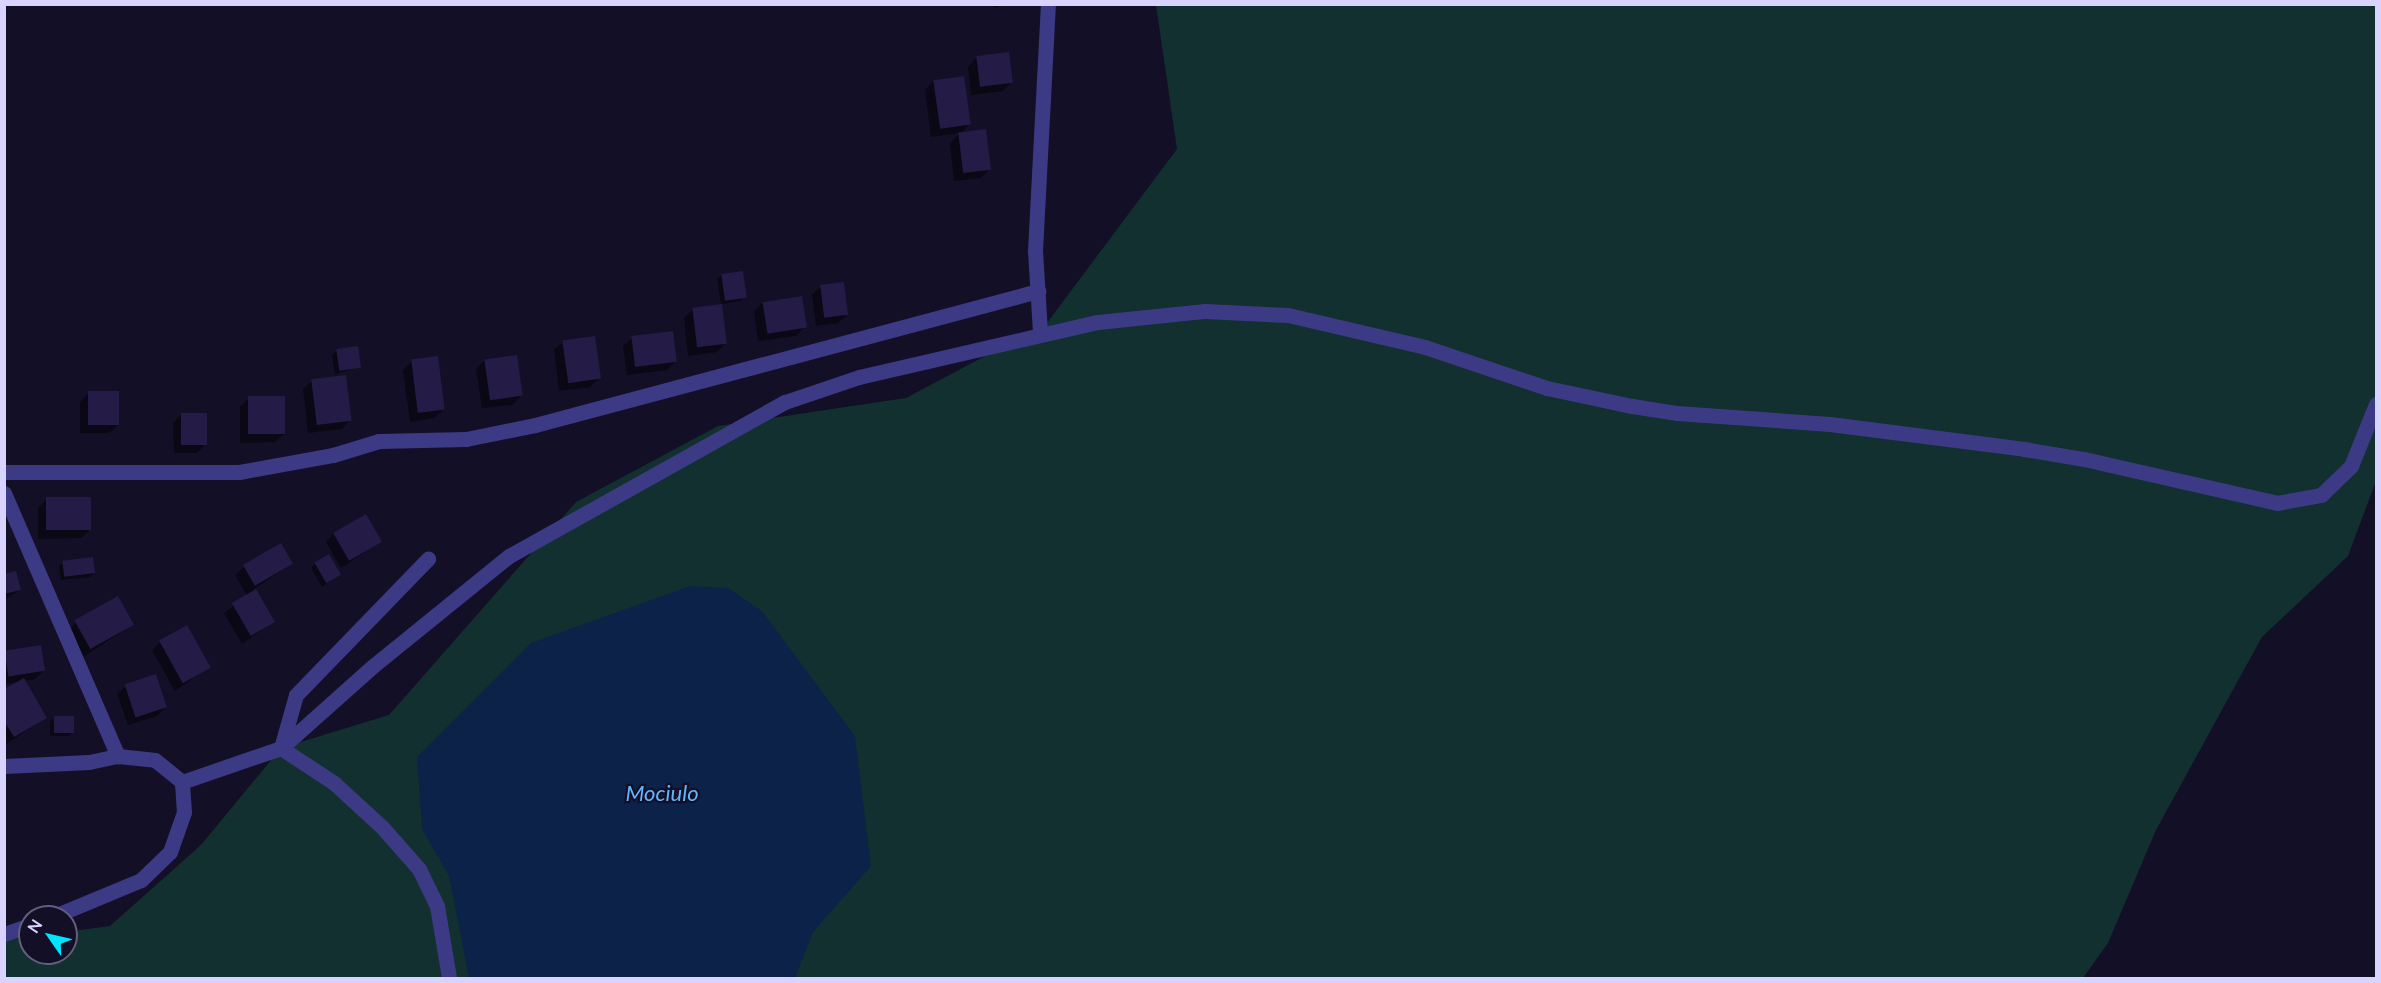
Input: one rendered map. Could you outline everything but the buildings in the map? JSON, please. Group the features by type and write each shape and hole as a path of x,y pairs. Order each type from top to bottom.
{"street":[{"path":"1040,332 1036,230 1048,4"},
{"path":"4,472 239,472 333,455 379,441 466,439 546,423 1038,291"},
{"path":"182,782 281,748 373,666 509,555 785,402 859,377 923,365 1040,332 1098,322 1205,311 1288,315 1425,347 1547,388 1632,406 1699,415 1830,424 2024,449 2084,459 2277,503 2321,495 2351,466 2376,404"},
{"path":"4,493 118,756"},
{"path":"281,748 296,695 428,559"},
{"path":"281,748 334,783 382,827 419,869 437,906 449,978"},
{"path":"4,766 79,763 118,756 155,760 182,782 184,812 170,852 141,880 78,906"}],"green space":[{"path":"1156,5 2376,5 2376,481 2348,556 2262,637 2156,830 2108,943 2083,978 5,978 4,940 18,938 18,965 78,965 78,930 110,926 201,845 281,748 389,715 576,502 718,426 906,398 1047,323 1177,149"}],"water":[{"name":"Mociulo","path":"690,586 728,588 762,611 855,736 871,866 813,932 795,978 469,978 449,876 422,829 417,757 531,643"}]}
